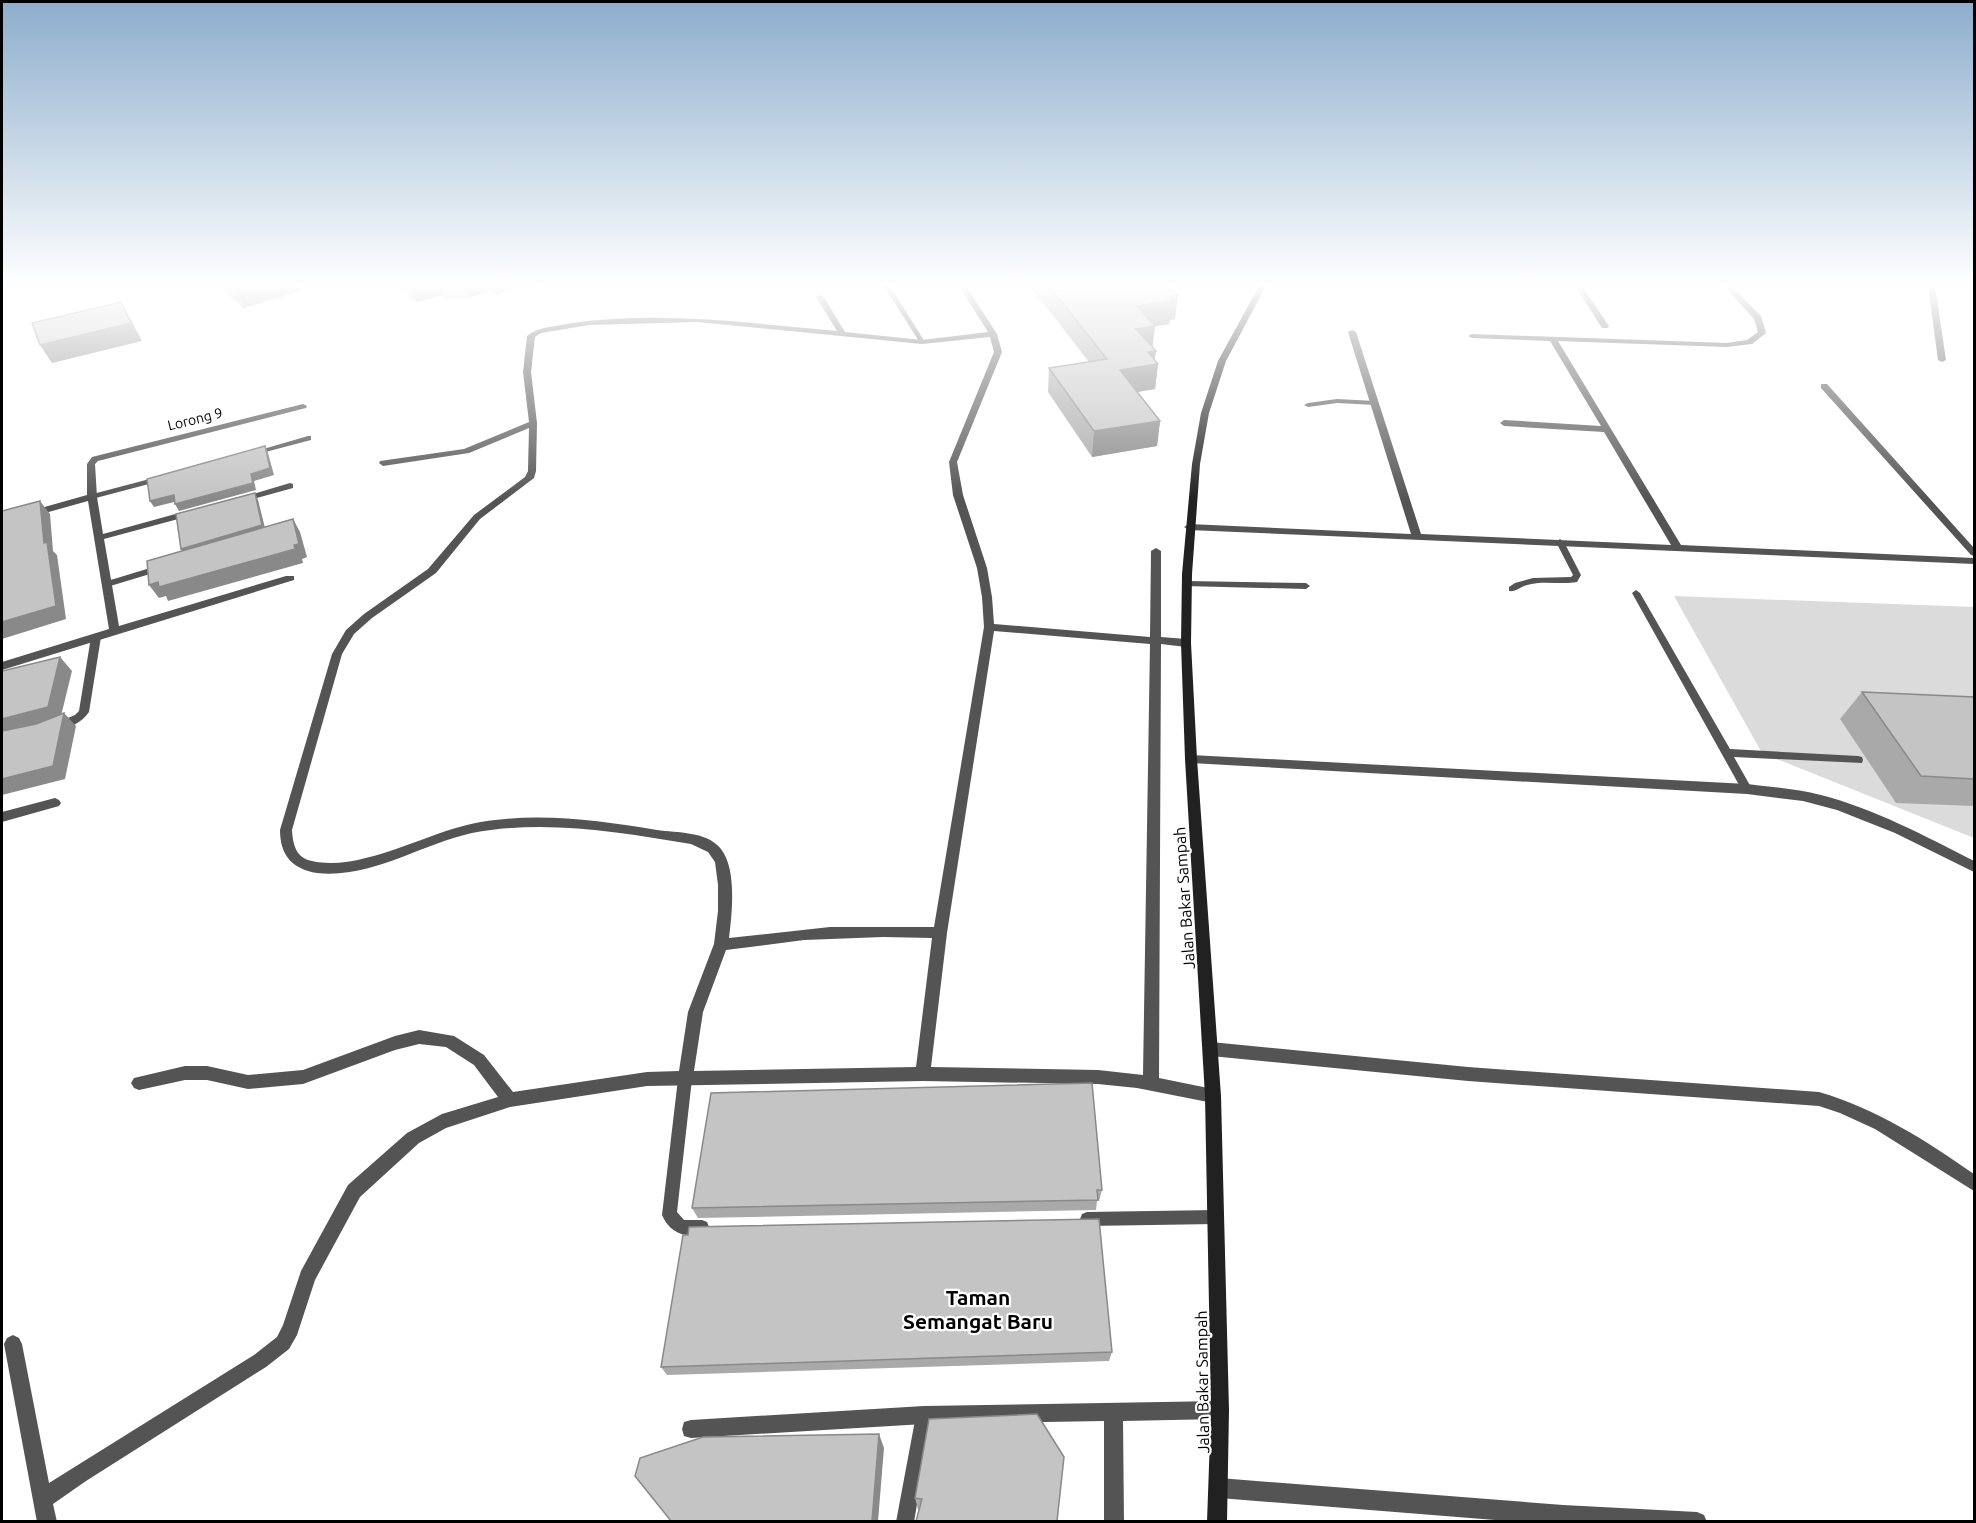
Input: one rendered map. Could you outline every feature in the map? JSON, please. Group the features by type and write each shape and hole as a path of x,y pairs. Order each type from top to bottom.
{"main road":[{"name":"Jalan Bakar Sampah","path":"1216,1521 1219,1488 1220,1410 1213,1096 1191,759 1186,584 1189,527 1205,413 1224,357"}],"street":[{"path":"529,357 527,372 533,423 532,471 529,478 477,517 442,561 422,580 368,616 350,632 337,654 286,830 286,845 292,858 307,865 324,868 351,866 471,829 499,825 618,828 697,841 710,846 718,854 724,875 720,945 697,1005 685,1079"},
{"path":"923,1074 940,933 989,627 989,606 980,561 953,482 953,462 997,357"},
{"path":"1360,357 1417,536"},
{"path":"1563,357 1604,429 1677,548"},
{"path":"1824,386 1974,553"},
{"name":"Lorong 9","path":"92,497 92,464 95,459 303,406"},
{"path":"383,463 466,451 533,423"},
{"path":"1504,423 1604,429"},
{"path":"233,501 290,486"},
{"path":"2,522 92,497 115,630"},
{"path":"98,538 200,510"},
{"path":"1189,527 1974,561"},
{"path":"1151,1084 1156,551"},
{"path":"2,666 290,578"},
{"path":"989,627 1186,643"},
{"path":"1191,759 1747,789 1796,795 1877,819 1974,867"},
{"path":"2,817 55,804"},
{"path":"720,945 817,931 940,933"},
{"path":"139,1083 185,1073 207,1073 248,1082 303,1077 394,1043 419,1037 449,1041 471,1054 510,1100"},
{"path":"1211,1049 1468,1074 1819,1099 1864,1113 1887,1125 1974,1183"},
{"path":"42,1500 260,1361 283,1343 291,1329 307,1276 354,1191 412,1138 442,1122 510,1100 647,1079 923,1074 1098,1077 1213,1096"},
{"path":"14,1344 42,1500 48,1521"},
{"path":"691,1428 924,1415 1220,1410"},
{"path":"1113,1411 1114,1521"},
{"path":"1219,1488 1563,1515 1697,1521"}],"lane":[{"path":"1308,405 1337,401 1375,403"},
{"path":"240,456 308,438"},
{"path":"92,497 172,475"},
{"path":"1512,589 1518,584 1528,582 1574,580 1577,575 1560,542"},
{"path":"107,584 173,564"},
{"path":"1186,584 1306,586"},
{"path":"1636,593 1747,789"},
{"path":"46,730 68,724 84,712 96,637"},
{"path":"1727,753 1858,760"},
{"path":"685,1079 669,1215 681,1228 717,1227"},
{"path":"1073,1220 1216,1217"},
{"path":"905,1521 924,1415"}],"shaded area":[{"path":"1674,596 1974,607 1974,838 1762,753"}],"building":[{"path":"1105,357 1152,357 1158,364 1120,370 1160,421 1094,431 1049,368 1107,359"},
{"path":"265,446 270,468 251,474 253,483 175,504 174,495 150,501 147,479"},
{"path":"255,493 262,525 181,549 176,514"},
{"path":"40,501 44,543 47,542 56,606 2,622 2,511"},
{"path":"293,519 299,544 294,545 295,549 159,587 158,582 149,585 147,561"},
{"path":"60,657 48,707 2,719 2,671"},
{"path":"1862,692 1974,697 1974,779 1921,776"},
{"path":"64,713 53,766 2,779 2,731 36,724"},
{"path":"1092,1083 1102,1190 1097,1190 1098,1200 692,1208 711,1093"},
{"path":"1099,1219 1112,1352 661,1367 683,1235 688,1235 689,1227"},
{"path":"1037,1414 1064,1457 1057,1521 916,1521 922,1499 915,1498 929,1419"},
{"path":"879,1434 872,1521 671,1521 635,1476 640,1458 703,1437"}],"district":[{"name":"Taman Semangat Baru","path":"978,1309"}]}
